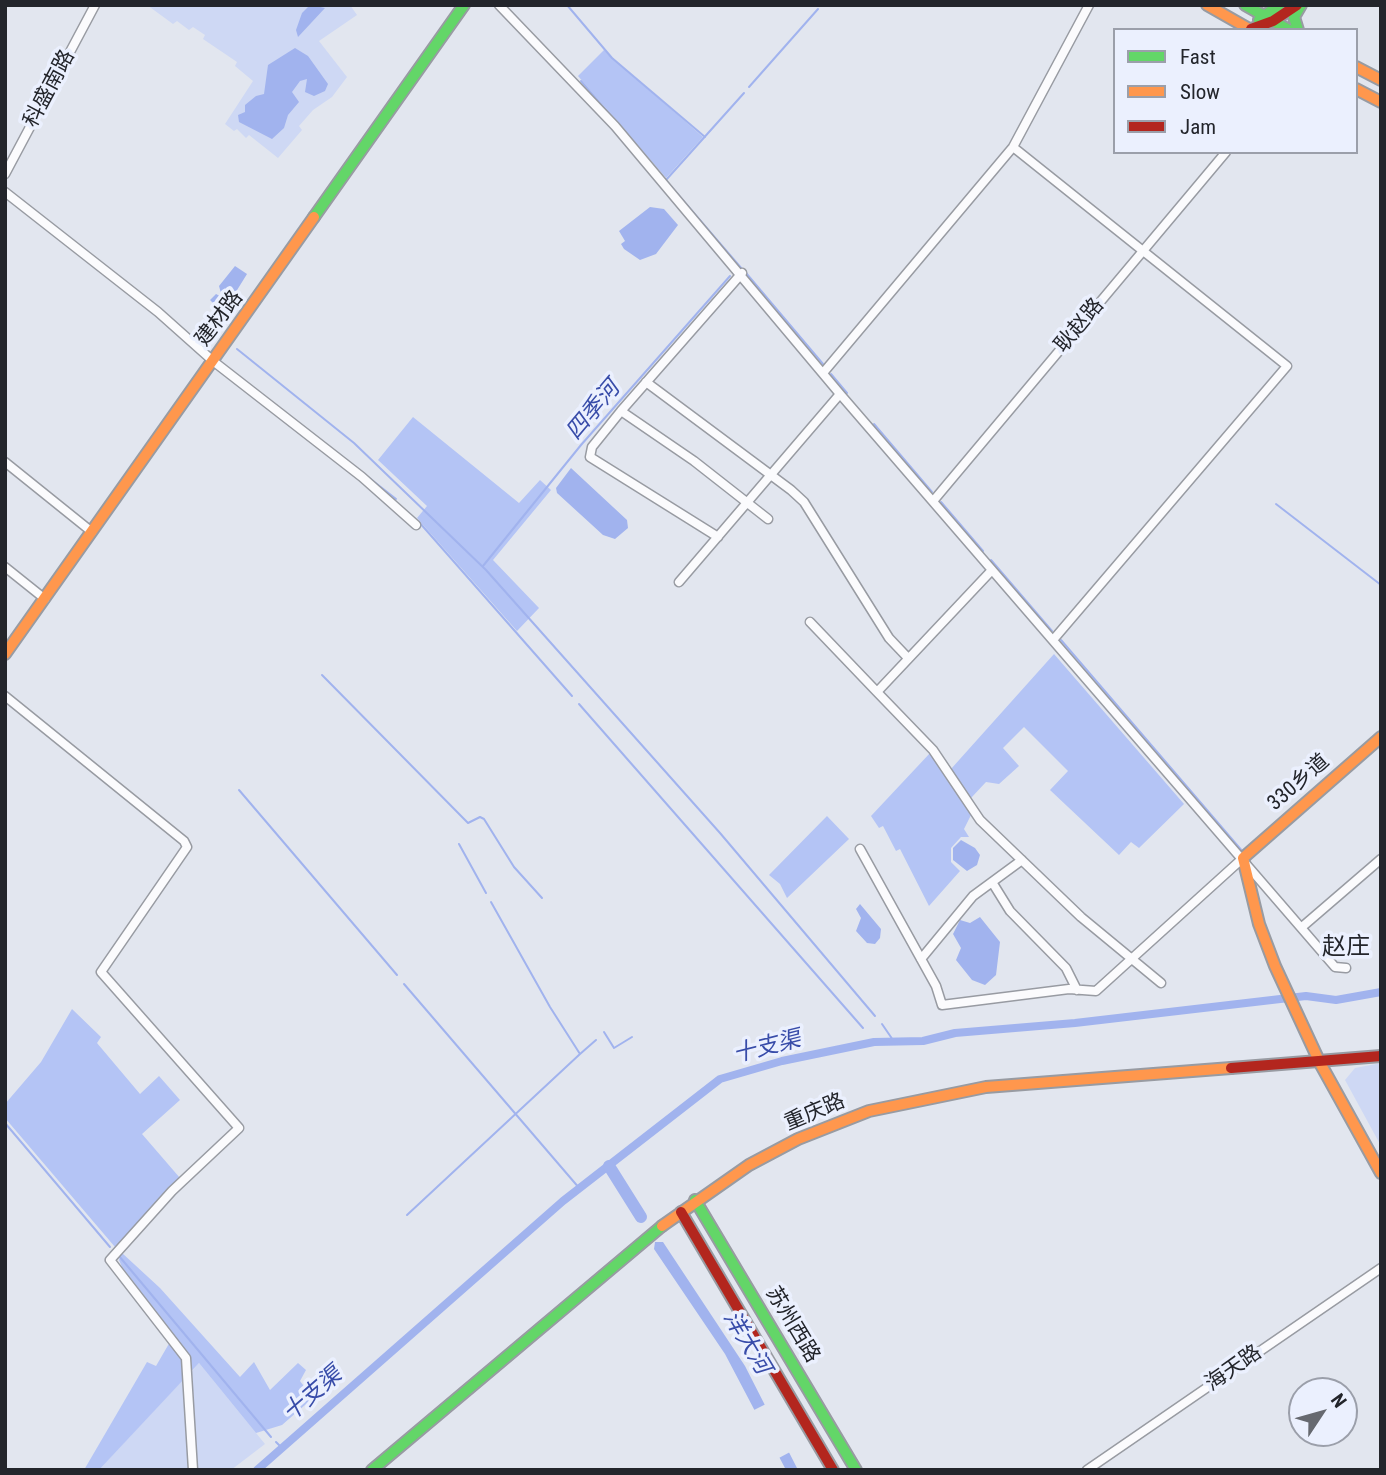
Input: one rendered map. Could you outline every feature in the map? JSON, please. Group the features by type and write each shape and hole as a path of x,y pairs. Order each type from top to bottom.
{"street":[{"name":"科盛南路","path":"5,174 95,5"},
{"name":"建材路","path":"5,654 464,5"},
{"path":"499,5 615,126 742,274 840,394 1335,967 1346,968"},
{"path":"823,373 1013,147 1089,5"},
{"path":"1207,5 1247,28"},
{"path":"1245,5 1285,28"},
{"path":"1268,19 1279,5"},
{"path":"1254,28 1299,5"},
{"path":"1297,28 1294,18 1299,5"},
{"path":"1358,68 1381,80"},
{"path":"1358,90 1381,102"},
{"path":"1013,147 1142,253 1287,366 1053,639"},
{"name":"耿赵路","path":"934,500 1224,154"},
{"path":"5,192 158,312 213,361 362,477 416,525"},
{"path":"718,537 590,457 592,447 621,411 742,274"},
{"path":"646,382 792,490 812,513 889,638 908,658"},
{"path":"679,582 840,394"},
{"path":"621,411 694,461 768,519"},
{"path":"5,462 92,532"},
{"path":"5,566 45,599"},
{"path":"877,692 992,570"},
{"path":"810,622 933,750 980,820 1081,917 1161,983"},
{"path":"5,696 184,841 187,848 101,972 239,1128 172,1191 110,1260 186,1359 193,1470"},
{"name":"330乡道","path":"1243,858 1381,737"},
{"path":"860,849 921,959 942,1005 1077,990 1096,991 1243,858"},
{"path":"1243,858 1259,924 1275,966 1320,1063 1381,1173"},
{"path":"1301,927 1381,859"},
{"path":"921,959 968,902 1022,860"},
{"path":"992,882 1010,911 1066,968 1077,990"},
{"name":"重庆路","path":"372,1470 629,1251 695,1200 749,1165 798,1139 869,1111 986,1087 1320,1063 1381,1056"},
{"name":"苏州西路","path":"695,1200 856,1470"},
{"name":"苏州西路","path":"681,1212 833,1470"},
{"path":"712,1264 728,1255"},
{"name":"海天路","path":"1087,1470 1381,1268"}],"shaded area":[{"path":"147,5 350,5 357,15 319,41 347,77 332,97 313,110 299,126 302,130 278,158 249,135 246,138 237,129 234,131 225,124 253,81 235,66 237,62 203,39 205,35 193,27 189,30 177,21 173,24"},
{"path":"310,5 325,8 298,37 296,30 302,13"},
{"path":"295,48 308,56 328,84 325,91 314,96 305,92 307,79 300,81 292,92 299,102 288,115 284,128 272,139 239,122 238,115 245,112 245,105 256,96 264,94 268,65"},
{"path":"604,50 703,137 666,178 578,76"},
{"path":"650,207 664,209 678,225 656,254 640,260 624,249 621,244 625,241 619,231"},
{"path":"235,266 247,274 234,295 231,293 219,309 210,300 216,294 222,297 219,286"},
{"path":"413,417 519,503 540,480 551,490 493,560 539,608 517,631 417,518 427,506 378,460"},
{"path":"571,468 627,520 628,528 615,539 603,535 557,493 556,488"},
{"path":"1054,654 1184,804 1139,848 1131,842 1119,855 1050,790 1068,771 1024,727 1003,748 1019,766 999,784 986,782 971,798 951,769"},
{"path":"931,752 970,808 971,815 964,829 969,837 961,837 951,848 951,862 960,871 929,906 900,849 896,851 883,826 879,828 871,816"},
{"path":"827,816 849,839 787,898 780,884 769,875"},
{"path":"961,840 975,848 980,855 977,865 967,871 953,860 953,848"},
{"path":"860,904 881,929 880,938 875,944 867,943 856,931 861,918 856,909"},
{"path":"980,917 1000,942 996,975 985,985 972,980 956,960 961,948 953,934 960,920 970,923"},
{"path":"72,1009 101,1037 97,1043 140,1094 159,1076 180,1100 142,1134 180,1178 115,1247 5,1118 5,1104 41,1062"},
{"path":"1381,1063 1381,1146 1345,1080 1355,1068"},
{"path":"655,1242 663,1242 745,1366 798,1470 786,1470 725,1354 654,1249"},
{"path":"122,1253 160,1288 240,1377 254,1362 270,1390 298,1363 306,1370 300,1381 313,1398 282,1425 256,1433 199,1363 99,1470 84,1470 147,1362 156,1366 174,1335 122,1267 119,1260"},
{"path":"199,1363 265,1444 231,1470 197,1470 192,1371"},
{"path":"185,1377 191,1470 99,1470"}],"pier":[{"path":"768,1403 792,1451 777,1459 752,1411"}],"waterway":[{"path":"567,5 612,58 705,137"},
{"path":"749,87 818,9"},
{"path":"581,81 612,117"},
{"path":"666,180 744,93"},
{"path":"643,154 742,269"},
{"path":"746,273 823,364"},
{"name":"四季河","path":"483,566 581,445 730,276"},
{"path":"237,349 354,443 486,570 720,833 875,1016"},
{"path":"831,374 847,393"},
{"path":"874,424 932,492"},
{"path":"340,455 396,499"},
{"path":"941,502 983,551"},
{"path":"1276,504 1381,585"},
{"path":"419,522 572,696"},
{"path":"991,560 1052,631"},
{"path":"1061,640 1243,852"},
{"path":"322,675 468,823 480,817 484,819 514,867 542,898"},
{"path":"579,704 863,1028"},
{"path":"239,790 397,975"},
{"path":"459,844 486,893"},
{"path":"491,902 550,1007 580,1054 596,1040"},
{"path":"404,984 580,1189"},
{"name":"十支渠","path":"257,1470 563,1201 720,1079 782,1061 874,1042 923,1041 955,1033 1075,1023 1306,996 1336,1000 1381,992"},
{"path":"882,1024 895,1043"},
{"path":"604,1032 614,1048 632,1037"},
{"path":"407,1215 580,1054"},
{"path":"5,1123 110,1247"},
{"name":"洋大河","path":"609,1166 641,1217"},
{"path":"119,1256 271,1437"},
{"path":"276,1442 282,1448"}],"traffic: fast":[{"path":"314,217 464,5"},
{"path":"1245,5 1285,28"},
{"path":"1259,20 1279,5"},
{"path":"1297,28 1294,17 1301,5"},
{"path":"695,1200 856,1470"},
{"path":"372,1470 662,1226"}],"traffic: slow":[{"path":"1207,5 1247,28"},
{"path":"1358,68 1381,80"},
{"path":"1358,90 1381,102"},
{"path":"5,654 314,217"},
{"path":"1381,737 1243,858 1259,924 1275,966 1320,1063 1381,1173"},
{"path":"662,1226 749,1165 798,1139 869,1111 986,1087 1231,1068"}],"traffic: jam":[{"path":"1254,28 1273,21 1297,5"},
{"path":"1231,1068 1381,1056"},
{"path":"681,1212 833,1470"}],"district":[{"name":"赵庄","path":"1346,948"}]}
